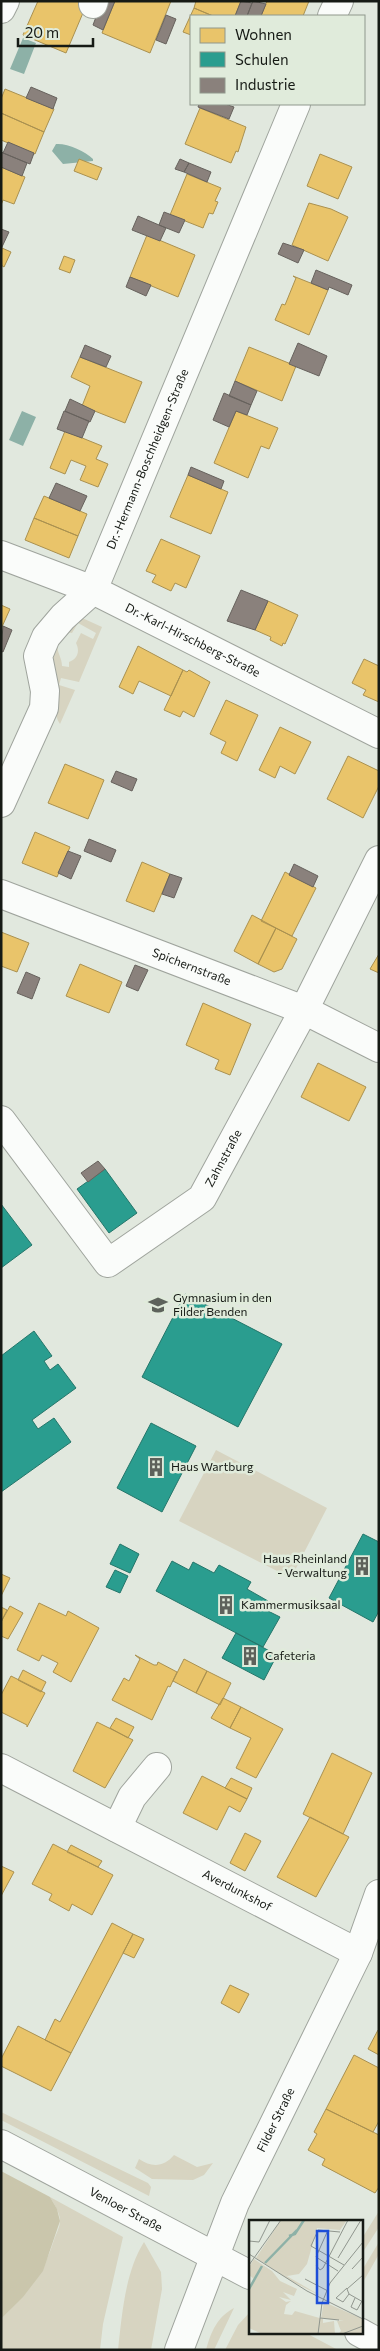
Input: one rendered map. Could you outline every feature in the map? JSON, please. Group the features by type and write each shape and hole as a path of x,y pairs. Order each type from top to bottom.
{"street":[{"path":"1,10 5,1"},
{"path":"332,15 338,1"},
{"name":"Dr.-Hermann-Boschheidgen-Straße","path":"1,803 44,708 45,691 38,656 46,637 63,617 93,590 296,105"},
{"name":"Dr.-Karl-Hirschberg-Straße","path":"1,555 93,590 379,734"},
{"name":"Zahnstraße","path":"1,1120 108,1263 202,1198 304,1010 379,860"},
{"name":"Spichernstraße","path":"1,894 304,1010 379,1048"},
{"path":"117,1828 132,1797 157,1767"},
{"name":"Averdunkshof","path":"1,1768 358,1953"},
{"name":"Filder Straße","path":"179,2350 235,2203 358,1953 379,1894"},
{"name":"Venloer Straße","path":"1,2144 214,2254 249,2274"},
{"path":"362,2334 379,2343"}],"shaded area":[{"path":"80,617 102,627 79,682 61,678 59,685 75,690 60,724 56,712 55,694 46,665 50,648 60,630 73,619","holes":["78,623 96,633 93,639 81,633 76,643 78,652 76,657 69,662 69,667 62,666 58,649 61,639 60,634 65,632 72,633"]},
{"path":"216,1450 327,1508 291,1578 179,1521"},
{"path":"1,2112 148,2183 151,2187 149,2196 1,2120"},
{"path":"174,2155 197,2167 213,2163 204,2175 193,2180 152,2179 135,2168 139,2159 149,2164 158,2165 166,2162"},
{"path":"1,2171 50,2197 57,2209 60,2221 43,2271 23,2297 1,2319"},
{"path":"50,2197 123,2237 103,2324 100,2350 1,2350 1,2319 33,2283 45,2263 59,2228 59,2215"},
{"path":"379,2211 379,2227 362,2253 362,2238"},
{"path":"144,2242 161,2272 162,2289 151,2350 118,2350 128,2280"},
{"path":"379,2242 379,2254 362,2284 362,2270"},
{"path":"234,2308 214,2350 206,2350 219,2320"},
{"path":"249,2313 249,2334 308,2334 338,2350 225,2350 238,2325"}],"water":[{"path":"23,38 36,43 24,74 10,69"},
{"path":"56,144 76,148 90,156 93,161 63,164 52,151"},
{"path":"22,411 36,417 23,446 9,440"}],"building: Wohnen":[{"path":"38,1 88,1 66,53 23,35"},
{"path":"115,1 171,1 150,53 102,33"},
{"path":"196,1 241,1 235,15 211,15 194,8"},
{"path":"267,1 309,1 303,15 261,15"},
{"path":"194,8 211,15 191,15"},
{"path":"190,17 190,35 183,32"},
{"path":"5,89 54,109 44,132 1,113 1,99"},
{"path":"200,108 246,127 238,152 236,151 231,163 185,144"},
{"path":"1,113 44,132 35,154 1,140"},
{"path":"320,154 352,167 338,199 307,186"},
{"path":"79,159 102,168 97,180 74,171"},
{"path":"1,167 25,177 14,204 3,200 1,205"},
{"path":"187,174 221,188 215,201 218,202 213,214 209,213 203,228 170,215"},
{"path":"309,203 331,209 348,217 328,261 292,245"},
{"path":"147,235 195,255 178,297 130,277"},
{"path":"2,248 11,252 4,267 1,265"},
{"path":"64,256 75,260 70,273 59,269"},
{"path":"293,276 328,290 309,335 275,320 282,304 285,305 296,278"},
{"path":"249,347 296,366 282,401 235,381"},
{"path":"80,357 142,382 125,423 82,406 90,386 71,377"},
{"path":"236,411 278,428 269,449 261,446 248,478 214,463"},
{"path":"65,431 102,446 96,459 108,464 98,487 80,480 86,466 71,460 65,474 50,468"},
{"path":"188,475 228,492 211,534 170,517"},
{"path":"44,496 87,514 78,536 34,518"},
{"path":"34,518 78,536 69,558 25,540"},
{"path":"161,539 200,556 186,588 175,583 171,591 152,582 156,575 146,571"},
{"path":"268,601 298,615 285,644 283,643 282,646 270,640 271,637 255,630"},
{"path":"1,605 10,609 1,629"},
{"path":"138,646 183,670 171,696 139,681 133,694 119,687"},
{"path":"364,659 379,666 379,702 363,695 366,690 352,683"},
{"path":"183,670 187,672 189,670 210,682 194,717 183,711 180,717 164,710"},
{"path":"226,700 258,715 237,761 221,753 226,742 210,734"},
{"path":"280,727 311,742 295,774 280,766 275,778 259,770"},
{"path":"348,756 379,771 379,786 363,818 327,799"},
{"path":"65,764 104,780 88,819 48,803"},
{"path":"35,832 70,847 57,877 22,863"},
{"path":"142,862 170,874 154,912 126,901"},
{"path":"285,872 316,888 292,936 261,921"},
{"path":"252,915 276,928 258,964 234,951"},
{"path":"276,928 297,939 282,969 274,972 258,964"},
{"path":"1,932 29,943 17,972 1,966"},
{"path":"379,954 379,973 370,969"},
{"path":"80,964 122,982 109,1013 66,996"},
{"path":"203,1003 251,1024 230,1075 215,1069 219,1060 186,1045"},
{"path":"318,1063 366,1087 349,1121 301,1097"},
{"path":"1,1574 10,1578 1,1596"},
{"path":"39,1603 66,1616 68,1611 99,1628 71,1682 53,1672 58,1663 42,1655 39,1661 17,1650"},
{"path":"10,1606 23,1613 8,1639 1,1636 1,1622"},
{"path":"1,1607 7,1610 1,1622"},
{"path":"135,1655 154,1665 157,1665 158,1662 177,1672 170,1687 168,1686 152,1720 112,1700 124,1678 129,1681 140,1659"},
{"path":"184,1659 207,1671 196,1693 173,1681"},
{"path":"23,1670 46,1682 41,1692 18,1680"},
{"path":"207,1671 231,1683 220,1705 196,1693"},
{"path":"11,1676 45,1693 27,1727 27,1725 1,1712 1,1695"},
{"path":"223,1698 241,1707 230,1728 211,1718"},
{"path":"241,1707 283,1729 256,1778 236,1768 251,1738 230,1728"},
{"path":"116,1718 134,1727 128,1738 110,1728"},
{"path":"97,1722 133,1740 105,1788 73,1771"},
{"path":"332,1753 372,1773 343,1834 303,1814"},
{"path":"202,1776 247,1799 240,1812 229,1806 217,1830 183,1813"},
{"path":"231,1778 252,1788 247,1799 225,1788"},
{"path":"310,1817 349,1837 316,1897 277,1877"},
{"path":"245,1833 261,1841 245,1871 230,1863"},
{"path":"53,1844 113,1875 92,1915 72,1904 69,1911 49,1900 52,1894 32,1884"},
{"path":"71,1845 102,1861 98,1867 67,1852"},
{"path":"1,1866 14,1872 1,1896"},
{"path":"112,1923 133,1934 71,2053 45,2040 55,2019 60,2022"},
{"path":"133,1934 144,1939 134,1958 123,1953"},
{"path":"230,1985 249,1994 239,2013 221,2003"},
{"path":"18,2026 71,2053 51,2091 1,2066 1,2059"},
{"path":"379,2030 379,2055 368,2049"},
{"path":"354,2055 379,2068 379,2121 373,2132 326,2109"},
{"path":"326,2109 379,2135 379,2187 375,2193 322,2165 325,2159 308,2150 317,2134 314,2132"}],"building: Schulen":[{"path":"105,1169 137,1213 109,1233 77,1189"},
{"path":"1,1204 32,1245 1,1268"},
{"path":"185,1294 282,1344 238,1427 142,1377"},
{"path":"34,1331 52,1356 44,1361 50,1370 58,1364 76,1388 32,1420 38,1429 54,1418 71,1442 1,1492 1,1356"},
{"name":"Haus Wartburg","path":"151,1423 196,1446 162,1512 117,1488"},
{"name":"Haus Rheinland - Verwaltung","path":"363,1534 379,1542 379,1611 373,1622 329,1598"},
{"path":"120,1544 139,1554 130,1573 110,1564"},
{"name":"Kammermusiksaal","path":"172,1561 189,1570 193,1562 214,1573 219,1565 251,1582 247,1589 268,1601 266,1604 270,1606 268,1611 280,1617 263,1647 156,1591"},
{"path":"115,1570 128,1576 120,1593 106,1587"},
{"name":"Cafeteria","path":"236,1633 277,1655 264,1680 222,1658"}],"building: Industrie":[{"path":"102,1 115,1 103,30 93,25"},
{"path":"241,1 252,3 247,15 235,15"},
{"path":"253,1 266,4 261,15 247,15"},
{"path":"166,15 176,19 166,44 156,40"},
{"path":"31,87 57,98 53,109 26,98"},
{"path":"199,105 228,105 234,107 229,119 198,107"},
{"path":"8,142 34,153 30,164 3,153"},
{"path":"1,152 27,163 22,176 1,167"},
{"path":"180,159 189,163 184,172 175,169"},
{"path":"189,163 211,172 207,182 184,172"},
{"path":"164,212 185,220 179,233 159,225"},
{"path":"138,216 166,228 160,241 132,230"},
{"path":"1,229 9,232 1,249"},
{"path":"283,243 304,250 298,263 278,254"},
{"path":"316,270 352,285 348,295 329,287 328,290 311,283"},
{"path":"130,277 151,285 146,296 126,287"},
{"path":"298,343 327,356 319,376 289,364"},
{"path":"85,345 111,356 106,367 80,357"},
{"path":"235,381 257,391 251,405 229,396"},
{"path":"224,393 251,405 247,415 236,411 229,427 213,420"},
{"path":"70,399 95,411 90,422 65,411"},
{"path":"64,411 89,421 82,438 57,429"},
{"path":"191,467 224,481 221,489 188,475"},
{"path":"56,483 87,496 80,511 49,498"},
{"path":"241,590 268,601 255,630 227,621"},
{"path":"3,626 12,630 3,652 1,651"},
{"path":"116,771 137,779 132,791 111,782"},
{"path":"89,839 116,850 111,862 84,851"},
{"path":"68,851 81,856 71,879 58,873"},
{"path":"294,864 318,876 313,887 289,875"},
{"path":"170,874 182,878 174,898 162,894"},
{"path":"135,965 148,970 138,991 126,986"},
{"path":"26,972 40,978 32,999 17,993"},
{"path":"98,1161 105,1169 88,1182 81,1173"}],"place":[{"name":"Gymnasium in den Filder Benden","path":"158,1305"},
{"name":"Haus Wartburg","path":"156,1467"},
{"name":"Haus Rheinland - Verwaltung","path":"362,1566"},
{"name":"Kammermusiksaal","path":"226,1605"},
{"name":"Cafeteria","path":"250,1656"}]}
